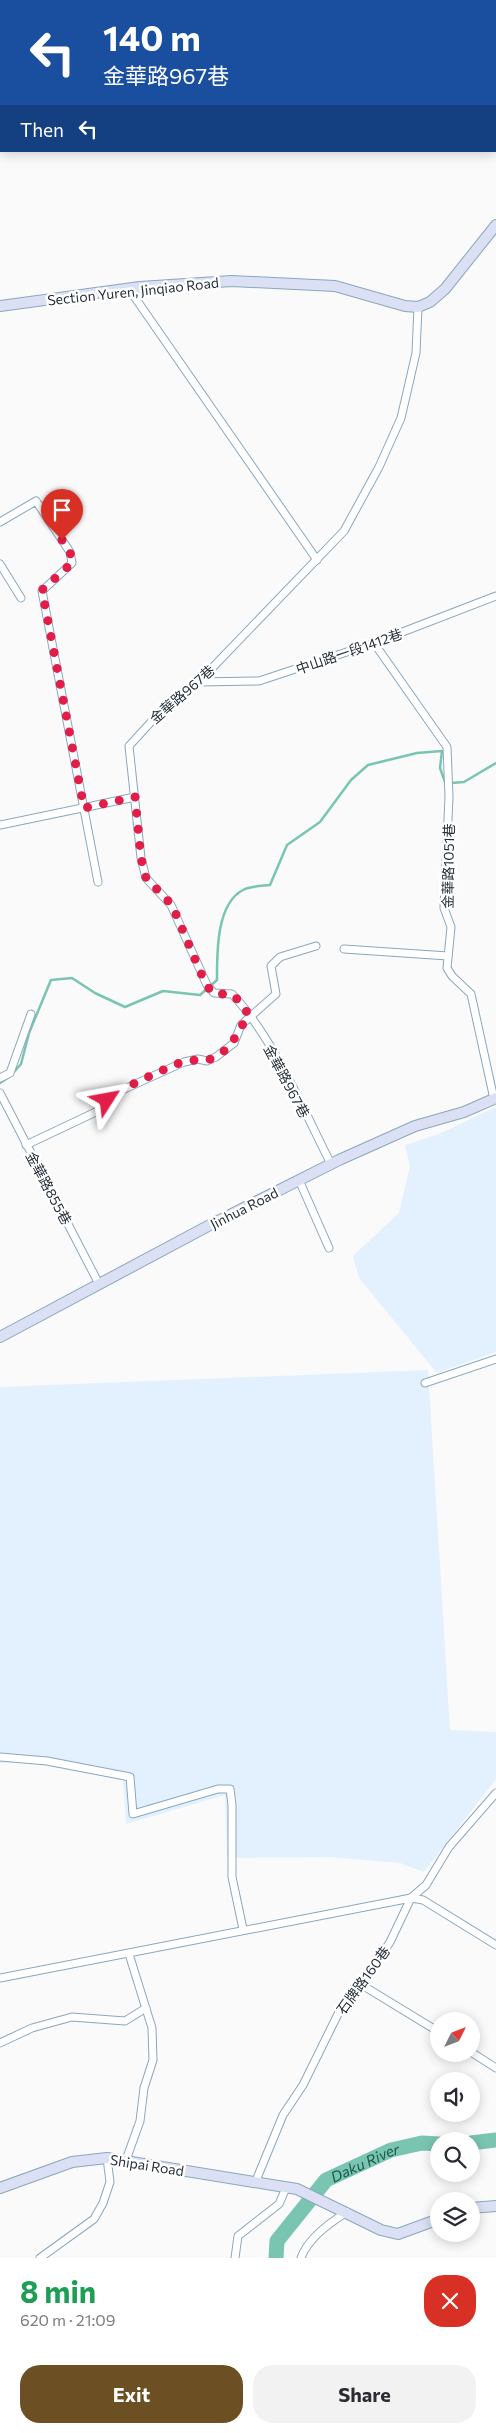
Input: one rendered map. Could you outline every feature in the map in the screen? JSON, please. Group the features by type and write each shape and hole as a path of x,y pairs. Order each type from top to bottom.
{"street":[{"path":"418,307 430,302 445,289 496,224"},
{"name":"Section Yuren, Jinqiao Road","path":"0,306 130,289 232,281 335,286 406,306 418,307"},
{"path":"130,289 317,560"},
{"name":"金華路967巷","path":"331,1164 278,1060 249,1017 244,1006 232,994 214,994 206,985 172,905 146,878 141,858 129,746 172,699 198,682 344,531 379,467 401,418 416,353 418,307"},
{"path":"0,522 36,500 70,552 72,563 42,590 98,882"},
{"path":"0,564 21,598"},
{"name":"中山路一段1412巷","path":"198,682 259,682 374,643 496,596"},
{"name":"金華路1051巷","path":"374,643 447,747 450,798 444,908 451,927 447,968 452,976 465,986 471,994 495,1099"},
{"path":"0,825 135,797"},
{"path":"26,1145 100,1110 104,1107 109,1096 130,1085 184,1062 198,1059 207,1061 216,1057 234,1043 241,1025 276,994 272,966 280,957 316,946"},
{"path":"344,949 448,956"},
{"path":"0,1078 10,1073 31,1014"},
{"name":"金華路855巷","path":"0,1093 99,1284"},
{"name":"Jinhua Road","path":"0,1336 331,1164 415,1126 464,1112 495,1099"},
{"path":"299,1180 329,1248"},
{"path":"426,1383 496,1359"},
{"path":"0,1757 47,1761 130,1777 133,1814 218,1789 230,1789 232,1805 232,1877 243,1929"},
{"name":"石牌路160巷","path":"255,2183 282,2115 303,2085 339,2012 362,1985 390,1942 410,1898 426,1886 449,1847 496,1793"},
{"path":"0,1978 129,1954 243,1929 410,1898 422,1900 496,1945"},
{"path":"126,2160 140,2121 144,2088 153,2060 152,2028 129,1954"},
{"path":"362,1985 430,2027"},
{"path":"0,2043 32,2028 72,2017 125,2021 146,2008"},
{"path":"480,2058 496,2068"},
{"path":"40,2258 94,2219 103,2203 110,2182 107,2158"},
{"name":"Shipai Road","path":"0,2188 72,2162 107,2158 297,2189 381,2230 398,2234 430,2223"},
{"path":"235,2258 238,2236 279,2204 286,2188"},
{"path":"480,2207 496,2206"},
{"path":"301,2258 319,2233 331,2222 347,2212"}],"shaded area":[{"path":"496,1107 496,1352 437,1373 359,1278 353,1256 399,1213 410,1166 405,1145 439,1134"},
{"path":"428,1370 450,1730 496,1732 496,1779 424,1872 400,1863 331,1857 227,1858 225,1795 126,1824 123,1780 32,1763 0,1763 0,1387"}],"waterway":[{"path":"13,1073 21,1064 29,1033 51,980 72,978 95,993 125,1007 163,991 200,995 217,980 220,931 223,918 234,897 243,890 270,885 287,845 320,822 351,780 368,765 417,753 442,751 440,768 445,782"},
{"path":"451,783 464,782 496,763"},
{"path":"0,1083 9,1077"},
{"name":"Daku River","path":"480,2142 496,2140"},
{"name":"Daku River","path":"276,2258 277,2241 326,2180 391,2150 422,2143 430,2143"}],"route":[{"path":"62,540 70,552 72,563 42,590 84,808 135,797 141,858 146,878 172,905 206,985 214,994 232,994 244,1006 249,1017 241,1025 234,1043 216,1057 207,1061 198,1059 184,1062 130,1085 109,1096 107,1100"}]}
